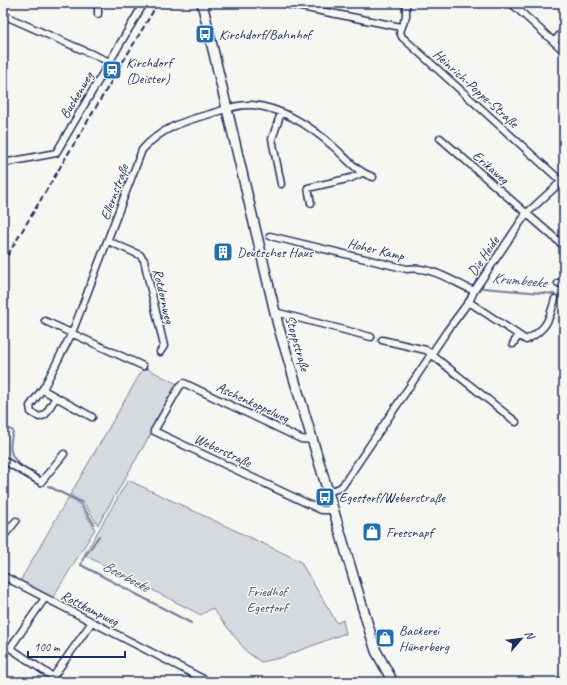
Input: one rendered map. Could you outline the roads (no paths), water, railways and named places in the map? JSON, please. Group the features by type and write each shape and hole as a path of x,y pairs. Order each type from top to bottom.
{"main road":[{"name":"Stoppstraße","path":"202,3 275,312 372,640 393,682"}],"street":[{"path":"98,3 98,14"},
{"name":"Buchenweg","path":"3,163 56,153 144,3"},
{"path":"286,4 402,27 406,16 406,3"},
{"path":"511,3 564,52"},
{"path":"3,16 110,62"},
{"name":"Heinrich-Poppe-Straße","path":"402,27 400,32 402,37 563,180"},
{"path":"554,42 564,30"},
{"name":"Ellernstraße","path":"56,397 44,415 39,417 31,412 30,406 44,387 72,333 142,150 151,140 175,124 228,108 251,105 281,113 317,133 362,173"},
{"path":"281,113 272,139 282,184"},
{"name":"Erikaweg","path":"440,138 564,246"},
{"path":"311,203 308,188 351,178 362,173 373,177"},
{"name":"Die Heide","path":"327,492 340,488 343,485 469,302 474,291 526,214 563,180"},
{"name":"Hoher Kamp","path":"270,236 407,269 418,268 431,271 474,291"},
{"name":"Rotdornweg","path":"108,241 140,255 144,260 164,346 160,352"},
{"path":"469,302 526,340 539,333 544,328 555,299"},
{"path":"275,312 370,337"},
{"path":"45,321 142,366"},
{"path":"513,344 518,336"},
{"path":"382,340 426,350 516,422"},
{"name":"Aschenkoppelweg","path":"184,383 301,439 312,440"},
{"name":"Weberstraße","path":"184,383 180,386 154,431 321,510 333,510"},
{"path":"44,387 45,391 92,417"},
{"path":"3,460 41,482 64,454"},
{"path":"3,537 16,521"},
{"name":"Rottkampweg","path":"3,576 209,682"},
{"path":"45,598 10,648 53,677 92,622"}],"waterway":[{"name":"Krumbeeke","path":"483,288 554,294"},
{"name":"Krumbeeke","path":"558,295 564,295"},
{"name":"Beerbeeke","path":"3,425 13,431 10,446 12,454 17,462 22,466"},
{"name":"Beerbeeke","path":"29,471 35,472"},
{"name":"Beerbeeke","path":"48,486 80,502 94,524"},
{"name":"Beerbeeke","path":"99,536 83,559 81,565 191,623"}],"railway":[{"path":"3,263 158,3"}],"place":[{"name":"Kirchdorf/Bahnhof","path":"205,34"},
{"name":"Kirchdorf (Deister)","path":"112,70"},
{"name":"Deutsches Haus","path":"223,252"},
{"name":"Egestorf/Weberstraße","path":"325,497"},
{"name":"Fressnapf","path":"372,532"},
{"name":"Backerei Hünerberg","path":"385,638"}],"park label":[{"name":"Friedhof Egestorf","path":"267,600"}]}
